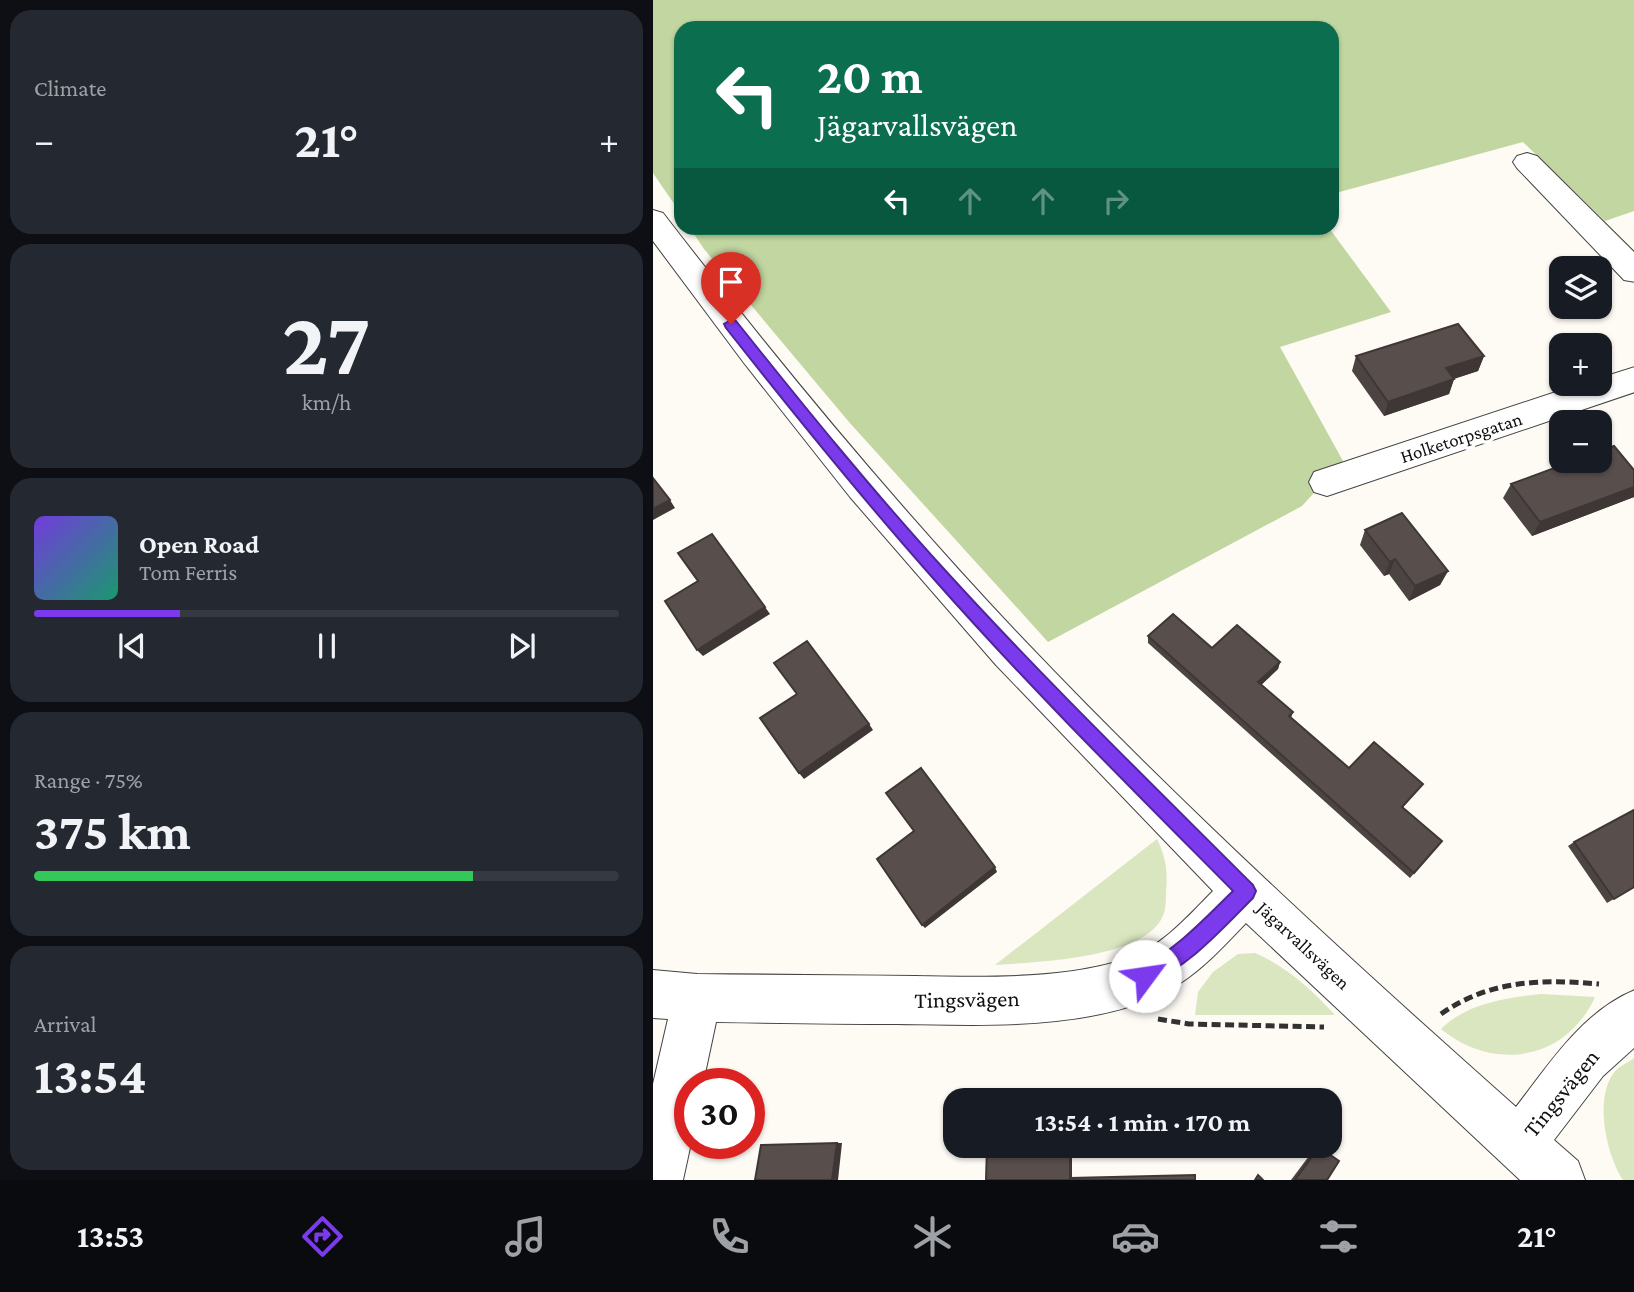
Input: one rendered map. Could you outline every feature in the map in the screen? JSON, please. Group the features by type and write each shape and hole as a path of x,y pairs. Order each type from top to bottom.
{"street":[{"path":"1527,162 1634,272"},
{"name":"Jägarvallsvägen","path":"653,220 818,434 938,573 1045,689 1246,891 1559,1180"},
{"name":"Holketorpsgatan","path":"1327,482 1634,379"},
{"name":"Tingsvägen","path":"675,996 1003,1001 1078,993 1128,983 1161,968 1194,943 1246,891"},
{"path":"657,1180 675,996"},
{"name":"Tingsvägen","path":"1519,1144 1585,1058 1622,1001"}],"path":[{"path":"1412,1045 1428,1024 1452,1004 1477,992 1542,980 1600,984 1622,1001"},
{"path":"1150,1017 1189,1024 1325,1027 1335,1036"}],"green space":[{"path":"653,0 1634,0 1634,211 1605,221 1523,142 1339,192 1339,21 674,21 674,204 653,173"},
{"path":"695,235 1334,235 1391,312 1280,347 1343,461 1302,506 1048,642 849,422"},
{"path":"1157,839 1164,859 1167,884 1164,913 1154,928 1137,940 1115,949 1062,959 995,965"},
{"path":"1255,953 1298,979 1335,1015 1195,1015 1198,992 1213,972 1238,954"},
{"path":"1541,994 1595,997 1582,1019 1566,1035 1547,1047 1527,1053 1505,1055 1483,1051 1461,1043 1441,1029 1463,1013 1488,1003"},
{"path":"1634,1058 1634,1180 1623,1180 1607,1141 1605,1094 1616,1070"}],"building":[{"path":"1458,324 1484,356 1446,368 1454,379 1388,402 1356,356"},
{"path":"1612,447 1634,470 1634,487 1540,522 1511,484 1549,470 1549,473 1612,473"},
{"path":"653,478 670,500 653,509"},
{"path":"1402,513 1448,571 1415,586 1395,559 1390,562 1365,530"},
{"path":"712,534 765,607 697,650 665,601 698,581 678,553"},
{"path":"1173,614 1212,648 1237,625 1280,662 1258,682 1293,712 1289,716 1349,768 1374,742 1423,784 1402,807 1442,841 1414,873 1148,636"},
{"path":"807,641 869,724 799,773 760,718 797,694 774,663"},
{"path":"921,768 995,867 922,925 877,859 914,831 886,793"},
{"path":"1634,810 1634,887 1614,899 1574,842"},
{"path":"837,1143 832,1180 755,1180 759,1159 765,1159 765,1145"},
{"path":"987,1158 1070,1158 1070,1178 1195,1175 1195,1180 986,1180"},
{"path":"1311,1158 1335,1158 1339,1161 1327,1180 1295,1180"}],"route":[{"path":"731,324 818,434 938,573 1045,689 1246,891 1225,915 1194,943 1161,968 1145,976"}]}
